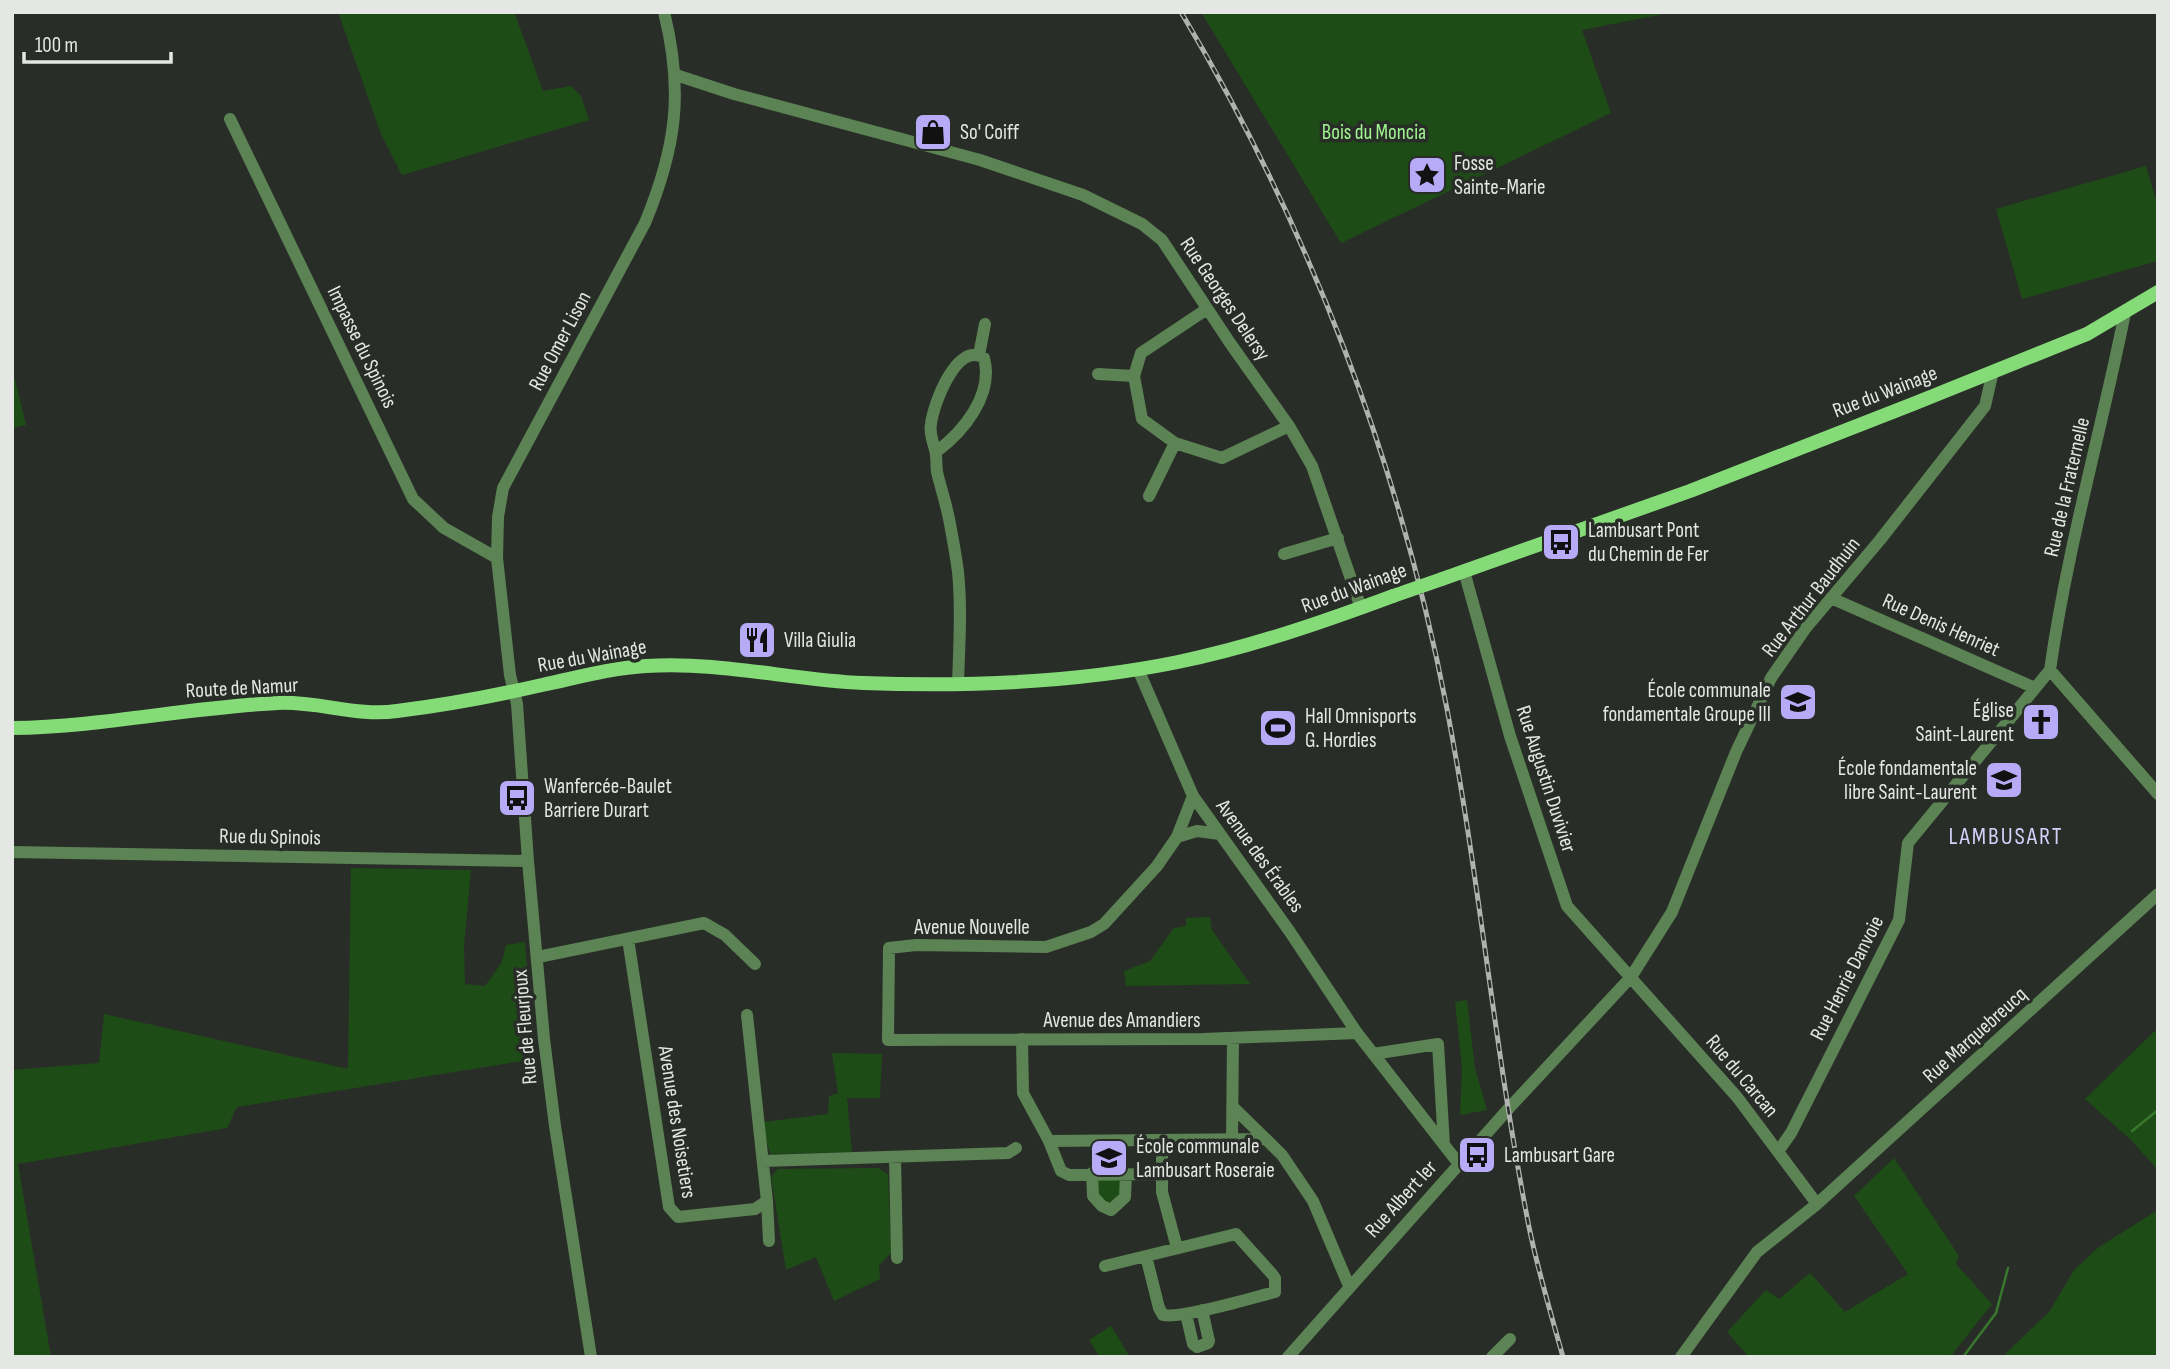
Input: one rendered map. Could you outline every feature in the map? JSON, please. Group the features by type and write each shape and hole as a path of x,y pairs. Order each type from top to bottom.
{"main road":[{"name":"Rue du Wainage","path":"514,691 645,666 705,666 859,683 958,685 1009,684 1180,662 1299,630 1690,491 2087,334 2158,292"},
{"name":"Route de Namur","path":"12,729 84,725 247,704 289,702 356,711 391,712 514,691"}],"street":[{"name":"Rue Omer Lison","path":"514,691 498,558 498,517 503,488 645,223 656,196 675,124 676,75 664,12"},
{"name":"Rue Georges Delersy","path":"676,75 734,94 981,160 1083,195 1142,223 1162,240 1289,426 1312,466 1361,608"},
{"name":"Impasse du Spinois","path":"230,119 413,499 444,528 498,558"},
{"path":"1207,309 1141,354 1134,376 1142,419 1175,443 1222,458 1289,426"},
{"name":"Rue de la Fraternelle","path":"2050,670 2057,621 2086,479 2106,405 2125,313"},
{"path":"979,355 985,324"},
{"path":"936,452 953,439 975,408 986,367 984,358 979,355 972,354 961,362 940,391 930,425 930,437 936,452 936,468 958,573 958,685"},
{"name":"Rue Arthur Baudhuin","path":"1631,977 1672,912 1762,694 1790,650 1985,406 1993,371"},
{"path":"1098,374 1134,376"},
{"path":"1149,496 1175,443"},
{"path":"1284,554 1338,538"},
{"name":"Rue Augustin Duvivier","path":"1464,571 1510,736 1567,906 1631,977"},
{"name":"Rue Denis Henriet","path":"1831,598 2035,688"},
{"name":"Avenue des Érables","path":"1138,669 1193,796 1290,932 1357,1033 1459,1164"},
{"path":"2050,670 2158,794"},
{"name":"Rue Henrie Danvoie","path":"1779,1150 1791,1133 1899,920 1908,844 2050,670"},
{"name":"Rue de Fleurjoux","path":"514,691 544,1038 591,1357"},
{"name":"Avenue Nouvelle","path":"888,1040 889,948 916,945 1046,947 1091,932 1104,924 1157,866 1177,837 1193,796"},
{"path":"1177,837 1197,831 1220,834"},
{"name":"Rue du Spinois","path":"12,852 527,861"},
{"name":"Rue Marquebreucq","path":"1681,1357 1757,1252 1817,1204 2158,894"},
{"path":"537,957 704,923 726,935 755,964"},
{"name":"Avenue des Noisetiers","path":"628,940 669,1207 678,1217 755,1209 767,1201"},
{"name":"Rue du Carcan","path":"1631,977 1737,1097 1817,1204"},
{"name":"Rue Albert Ier","path":"1288,1357 1459,1164 1631,977"},
{"path":"747,1014 769,1241"},
{"name":"Avenue des Amandiers","path":"888,1040 1234,1038 1357,1033"},
{"path":"1232,1140 1234,1038"},
{"path":"1022,1040 1023,1093 1049,1141 1061,1171 1069,1175 1162,1174"},
{"path":"1373,1054 1438,1044 1444,1145"},
{"path":"1234,1108 1282,1155 1313,1201 1349,1286"},
{"path":"1049,1141 1266,1139"},
{"path":"1162,1140 1162,1192 1177,1248"},
{"path":"763,1161 1008,1153 1016,1148"},
{"path":"895,1157 897,1258"},
{"path":"1092,1173 1093,1196 1102,1206 1111,1210 1125,1197 1126,1174"},
{"path":"1105,1266 1236,1234 1275,1278 1275,1292 1186,1314 1163,1315 1146,1256"},
{"path":"1186,1314 1193,1344 1198,1347 1209,1341 1202,1310"},
{"path":"1492,1357 1510,1339"}],"green space":[{"path":"338,12 514,12 543,91 571,86 581,96 589,120 402,175 381,134"},
{"name":"Bois du Moncia","path":"1201,12 1674,12 1582,30 1611,113 1341,243"},
{"path":"2146,166 2158,207 2158,261 2022,299 1996,209"},
{"path":"12,367 26,425 12,428"},
{"path":"351,868 471,870 464,946 465,984 485,986 502,962 506,945 525,942 535,1059 237,1107 227,1128 18,1164 51,1357 12,1357 12,1070 99,1063 104,1014 348,1069"},
{"path":"1210,917 1212,930 1250,984 1126,986 1124,971 1150,961 1174,928 1186,926 1186,918"},
{"path":"1467,1000 1475,1068 1487,1110 1460,1115 1462,1068 1455,1002"},
{"path":"2158,1028 2158,1170 2131,1140 2085,1099"},
{"path":"832,1053 882,1054 880,1098 847,1098 852,1152 770,1154 764,1122 828,1114 829,1096 838,1093"},
{"path":"1894,1158 1959,1256 1956,1264 1992,1304 1950,1357 1749,1357 1727,1332 1766,1290 1779,1299 1810,1273 1845,1312 1908,1274 1854,1196"},
{"path":"878,1168 888,1174 891,1253 879,1265 880,1279 834,1301 816,1257 786,1270 771,1176 778,1169"},
{"path":"1122,1176 1121,1194 1111,1206 1096,1194 1097,1177"},
{"path":"2158,1210 2158,1357 2002,1357 2049,1312 2074,1270 2099,1247"},
{"path":"1111,1326 1130,1357 1100,1357 1089,1340"}],"waterway":[{"path":"2132,1131 2158,1110"},
{"path":"1963,1357 1996,1313 2008,1268"}],"railway":[{"path":"1181,12 1270,177 1309,262 1376,437 1404,527 1427,618 1459,774 1506,1098 1529,1227 1563,1357"}],"place":[{"name":"So' Coiff","path":"933,132"},
{"name":"Fosse Sainte-Marie","path":"1427,175"},
{"name":"Lambusart Pont du Chemin de Fer","path":"1561,542"},
{"name":"Villa Giulia","path":"757,640"},
{"name":"École communale fondamentale Groupe III","path":"1798,702"},
{"name":"Église Saint-Laurent","path":"2041,722"},
{"name":"Hall Omnisports G. Hordies","path":"1278,728"},
{"name":"École fondamentale libre Saint-Laurent","path":"2004,780"},
{"name":"Wanfercée-Baulet Barriere Durart","path":"517,798"},
{"name":"Lambusart Gare","path":"1477,1155"},
{"name":"École communale Lambusart Roseraie","path":"1109,1158"}],"district":[{"name":"LAMBUSART","path":"2006,836"}]}
